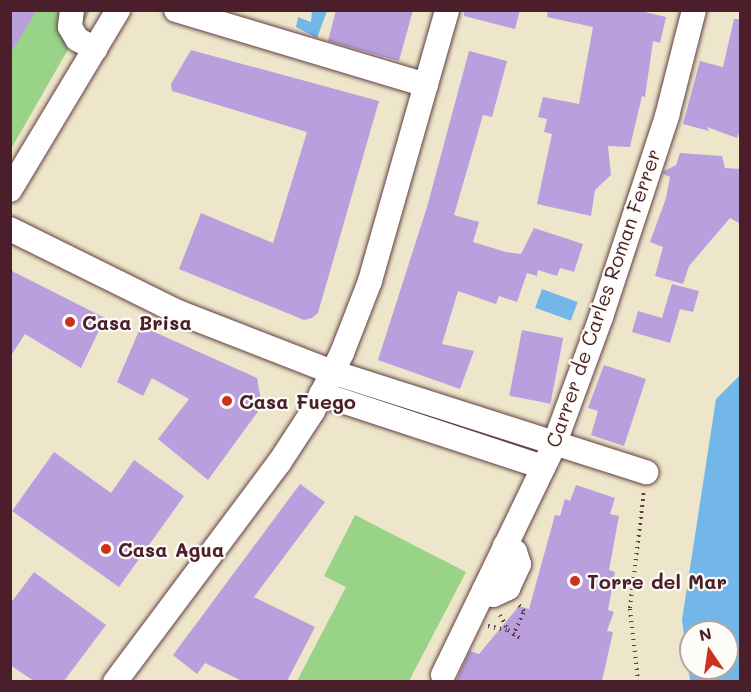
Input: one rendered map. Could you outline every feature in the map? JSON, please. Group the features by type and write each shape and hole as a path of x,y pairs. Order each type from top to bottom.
{"street":[{"path":"72,10 74,33 95,49"},
{"path":"10,190 118,10"},
{"path":"176,10 426,85"},
{"path":"115,681 279,463 332,372 370,282 447,10"},
{"name":"Carrer de Carles Roman Ferrer","path":"443,675 554,445 664,126 694,10"},
{"path":"10,229 178,312 332,372 554,445 646,472"},
{"path":"321,394 543,467"}],"path":[{"path":"638,681 630,608 646,472"},
{"path":"513,636 524,611"},
{"path":"508,630 520,639"}],"green space":[{"path":"11,11 90,11 11,149"},
{"path":"355,515 466,572 409,681 297,681 346,587 324,576"}],"water":[{"path":"312,11 327,11 317,38 296,27 298,17 311,22"},
{"path":"542,289 578,302 571,321 535,308"},
{"path":"740,375 740,681 690,680 739,680 739,620 682,620 716,399"}],"building":[{"path":"10,10 37,10 10,54"},
{"path":"336,10 413,10 399,61 328,41"},
{"path":"464,10 520,10 515,29 464,16"},
{"path":"548,10 636,10 666,17 660,43 653,41 645,97 642,96 630,147 608,146 611,175 595,190 591,216 537,204 552,134 544,132 547,119 538,117 543,97 579,104 593,27 547,17"},
{"path":"734,19 741,19 741,128 737,138 707,127 709,131 683,124 700,61 723,67"},
{"path":"191,50 379,101 318,313 312,318 304,320 179,269 201,213 273,243 307,132 172,91 171,84"},
{"path":"469,51 507,61 492,117 483,115 454,215 479,222 473,242 506,252 521,254 534,228 583,244 574,272 560,268 557,276 538,270 537,276 527,273 517,302 499,296 496,304 458,291 442,344 474,351 460,389 378,360 427,207"},
{"path":"680,153 722,156 725,168 741,169 741,224 730,218 689,266 683,284 655,276 663,247 650,242 666,198 670,177 663,174 664,171 676,165"},
{"name":"Casa Brisa","path":"10,270 105,318 81,368 25,334 10,357"},
{"path":"672,284 699,291 693,312 680,309 670,343 632,332 638,311 662,318"},
{"name":"Casa Fuego","path":"141,326 257,378 262,406 208,480 158,439 189,399 152,378 143,396 117,382"},
{"path":"522,330 563,338 550,404 509,396"},
{"path":"604,365 646,379 624,446 591,435 598,411 588,408"},
{"name":"Casa Agua","path":"54,452 111,493 134,460 184,496 119,587 12,511"},
{"path":"300,484 325,502 254,597 315,627 287,681 242,681 205,663 197,674 173,655"},
{"name":"Torre del Mar","path":"576,485 615,498 610,514 619,516 609,570 615,572 608,610 614,612 607,631 613,632 602,681 456,681 470,651 479,654 519,606 529,609 555,515 560,516 565,499 570,501"},
{"path":"34,572 106,625 64,681 34,681 10,665 10,604"}],"place":[{"name":"Casa Brisa","path":"70,322"},
{"name":"Casa Fuego","path":"227,401"},
{"name":"Casa Agua","path":"106,549"},
{"name":"Torre del Mar","path":"575,581"}]}
